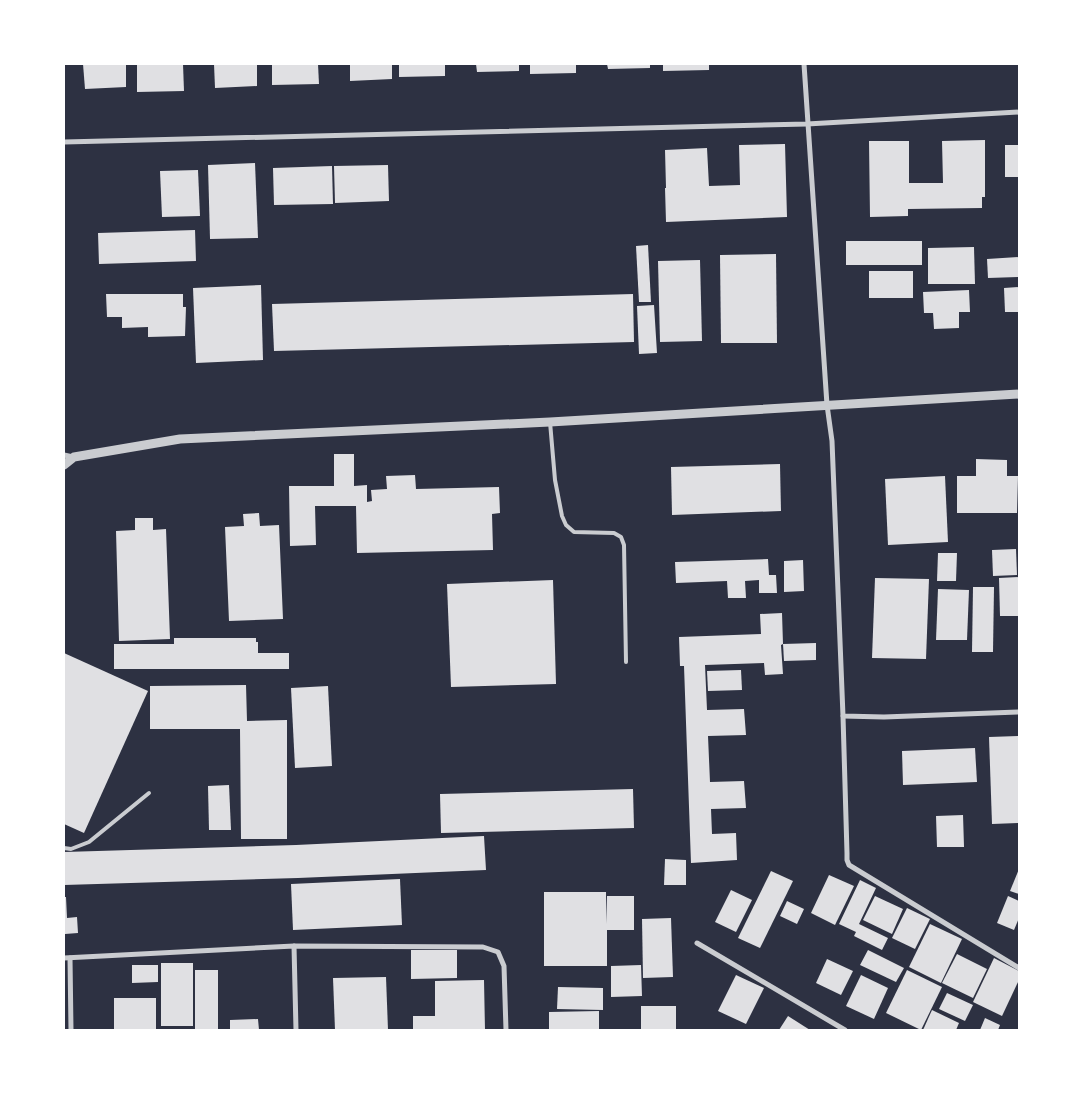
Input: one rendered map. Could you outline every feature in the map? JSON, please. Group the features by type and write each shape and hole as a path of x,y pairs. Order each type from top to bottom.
{"street":[{"path":"804,64 832,441 847,860 849,865 1019,968"},
{"path":"64,142 807,124 1019,112"},
{"path":"64,455 74,457 180,439 550,422 1019,394"},
{"path":"64,465 74,457"},
{"path":"843,716 884,717 1019,712"},
{"path":"697,943 845,1030"},
{"path":"294,946 296,1030"},
{"path":"71,1030 67,958 294,946 483,948 498,952 504,966 506,1030"}],"lane":[{"path":"550,422 555,480 562,516 566,525 574,532 614,533 621,536 624,545 626,662"},
{"path":"64,848 71,849 89,842 149,793"}],"building":[{"path":"83,64 126,64 126,87 85,89"},
{"path":"137,64 183,64 184,91 137,92"},
{"path":"214,64 257,64 257,86 215,88"},
{"path":"272,64 318,64 319,84 272,85"},
{"path":"350,64 392,64 392,79 350,81"},
{"path":"399,64 445,64 445,76 399,77"},
{"path":"476,64 519,64 519,71 477,72"},
{"path":"530,64 576,64 576,73 530,74"},
{"path":"607,64 650,64 650,68 608,69"},
{"path":"663,64 709,64 709,70 663,71"},
{"path":"985,140 985,197 982,197 982,208 908,209 908,216 870,217 869,141 909,141 909,183 943,183 942,141"},
{"path":"785,144 787,217 666,222 665,150 707,148 709,186 740,185 739,145"},
{"path":"1005,145 1019,145 1019,177 1005,177"},
{"path":"255,163 258,238 210,239 208,165"},
{"path":"388,165 389,201 335,203 334,166"},
{"path":"332,166 333,204 274,205 273,168"},
{"path":"198,170 200,216 162,217 160,171"},
{"path":"195,230 196,261 99,264 98,233"},
{"path":"846,241 922,241 922,265 846,265"},
{"path":"648,245 651,302 639,302 636,246"},
{"path":"974,247 975,284 928,284 928,248"},
{"path":"776,254 777,343 721,343 720,255"},
{"path":"1019,257 1019,277 988,278 987,259"},
{"path":"700,260 702,341 660,342 658,261"},
{"path":"869,271 913,271 913,298 869,298"},
{"path":"261,285 263,360 196,363 193,288"},
{"path":"1019,287 1019,312 1005,312 1004,288"},
{"path":"969,290 970,312 959,312 959,328 934,329 933,313 924,313 923,292"},
{"path":"106,294 183,294 183,307 186,307 185,336 148,337 148,327 122,328 122,317 107,317"},
{"path":"633,294 634,342 274,351 272,304"},
{"path":"654,305 657,353 639,354 637,306"},
{"path":"334,454 354,454 354,486 367,485 367,502 372,501 371,490 387,489 386,476 415,475 416,489 499,487 500,513 492,514 493,550 357,553 356,506 315,506 316,545 290,546 289,486 334,486"},
{"path":"976,459 1007,460 1007,476 1018,476 1017,513 957,513 957,476 976,476"},
{"path":"780,464 781,511 672,515 671,467"},
{"path":"945,476 948,542 888,545 885,479"},
{"path":"259,513 260,526 279,525 283,619 229,621 225,527 244,526 243,514"},
{"path":"135,518 153,518 153,530 166,529 170,639 119,641 116,531 135,530"},
{"path":"1016,549 1017,575 993,576 992,550"},
{"path":"938,553 957,553 956,581 937,581"},
{"path":"768,559 769,575 776,575 777,593 759,593 759,580 745,581 746,598 728,598 727,581 676,583 675,562"},
{"path":"803,560 804,591 784,592 784,561"},
{"path":"1019,577 1019,616 1000,616 999,578"},
{"path":"875,578 929,579 926,659 872,658"},
{"path":"553,580 556,684 451,687 447,584"},
{"path":"973,587 994,587 993,652 972,652"},
{"path":"938,589 969,590 967,640 936,640"},
{"path":"782,613 783,644 781,645 783,674 765,675 764,663 705,665 707,710 744,709 746,735 708,736 710,782 744,781 746,808 711,809 712,834 736,833 737,860 691,863 684,666 680,666 679,637 761,634 760,614"},
{"path":"174,638 256,638 258,653 289,653 289,669 114,669 114,644 174,644"},
{"path":"816,643 816,660 784,661 783,644"},
{"path":"64,653 148,691 84,833 64,824"},
{"path":"741,670 742,690 708,691 707,671"},
{"path":"246,685 247,721 287,720 287,839 241,839 240,729 150,729 150,686"},
{"path":"328,686 332,766 295,768 291,688"},
{"path":"1019,736 1019,823 992,824 989,737"},
{"path":"975,748 977,782 903,785 902,751"},
{"path":"229,785 231,830 209,830 208,786"},
{"path":"633,789 634,828 441,833 440,794"},
{"path":"963,815 964,847 937,847 936,816"},
{"path":"484,836 486,870 64,885 64,852 296,845"},
{"path":"665,859 686,860 686,885 664,885"},
{"path":"1019,869 1019,894 1010,891"},
{"path":"771,871 793,881 760,948 738,938"},
{"path":"829,875 854,886 835,925 811,913"},
{"path":"400,879 402,925 293,930 291,884"},
{"path":"860,880 876,888 859,924 888,938 882,950 854,936 856,932 839,924"},
{"path":"731,890 752,900 736,932 715,922"},
{"path":"544,892 606,892 606,924 607,896 634,896 634,930 607,930 607,966 544,966"},
{"path":"875,896 903,909 892,934 863,920"},
{"path":"1008,896 1019,901 1019,918 1014,930 997,923"},
{"path":"64,897 66,897 67,918 77,917 78,933 65,934"},
{"path":"787,901 804,909 797,924 780,916"},
{"path":"907,908 930,919 915,949 892,938"},
{"path":"671,918 673,977 643,978 642,919"},
{"path":"930,924 962,939 941,983 909,967"},
{"path":"411,950 457,950 457,978 411,979"},
{"path":"868,950 904,968 896,982 860,965"},
{"path":"957,954 987,969 973,998 942,983"},
{"path":"994,958 1019,971 1019,980 1002,1016 973,1002"},
{"path":"827,959 853,971 841,995 816,983"},
{"path":"161,963 193,963 193,1026 161,1026"},
{"path":"132,965 158,965 158,982 132,983"},
{"path":"641,965 642,996 611,997 611,966"},
{"path":"195,970 218,970 218,1030 195,1030"},
{"path":"907,970 942,987 921,1030 886,1013"},
{"path":"736,975 764,988 746,1024 718,1011"},
{"path":"861,975 888,988 874,1019 846,1006"},
{"path":"386,977 388,1030 335,1030 333,978"},
{"path":"484,980 485,1030 413,1030 413,1016 435,1016 435,981"},
{"path":"558,987 603,988 603,1010 557,1009"},
{"path":"947,993 973,1005 965,1021 939,1009"},
{"path":"114,998 156,998 156,1030 114,1030"},
{"path":"641,1006 676,1006 676,1030 641,1030"},
{"path":"932,1010 959,1023 956,1030 923,1030"},
{"path":"599,1011 599,1030 549,1030 549,1012"},
{"path":"788,1016 810,1030 779,1030"},
{"path":"985,1018 1000,1025 998,1030 980,1030"},
{"path":"258,1019 259,1030 230,1030 230,1020"}]}
